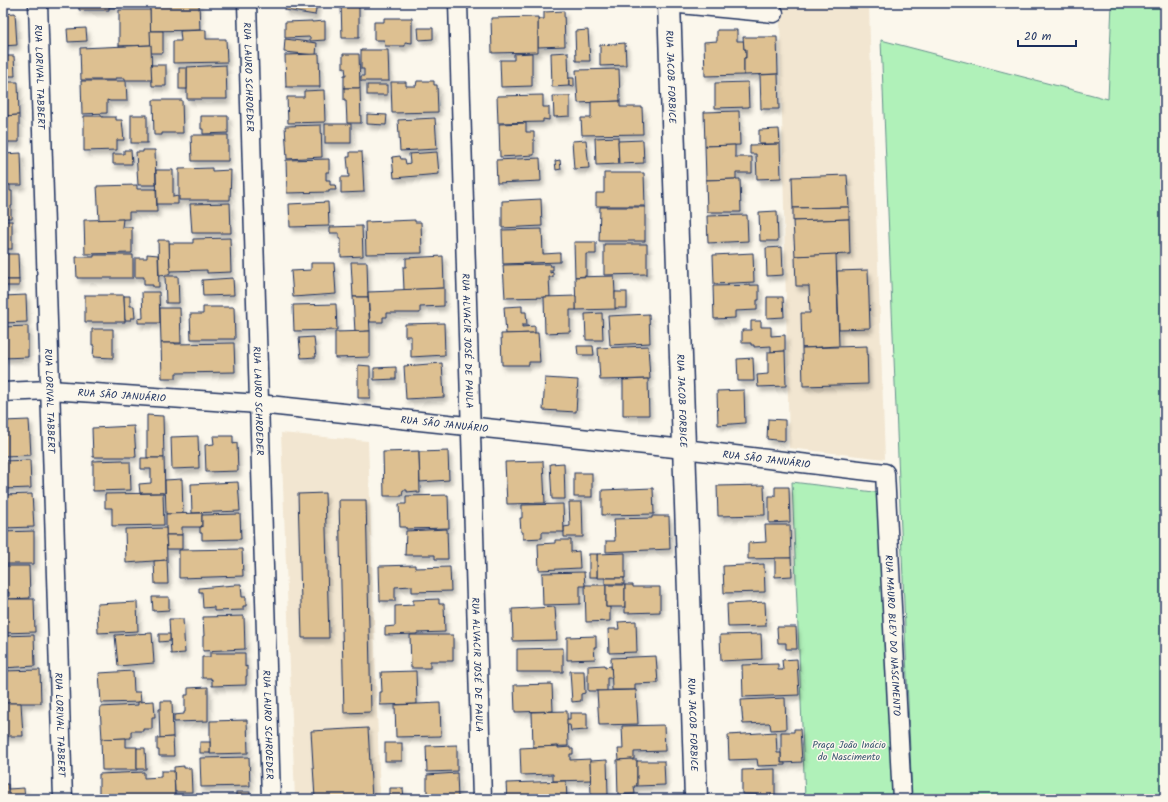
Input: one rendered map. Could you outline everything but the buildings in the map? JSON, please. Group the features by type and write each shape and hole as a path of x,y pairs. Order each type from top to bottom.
{"street":[{"name":"RUA LORIVAL TABBERT","path":"38,3 63,799"},
{"name":"RUA LAURO SCHROEDER","path":"247,3 271,799"},
{"name":"RUA ALVACIR JOSÉ DE PAULA","path":"458,3 482,799"},
{"path":"668,3 774,13"},
{"name":"RUA JACOB FORBICE","path":"668,3 696,799"},
{"name":"RUA SÃO JANUÁRIO","path":"3,392 50,390 259,404 684,449 885,473"},
{"name":"RUA MAURO BLEY DO NASCIMENTO","path":"885,473 902,799"}],"shaded area":[{"path":"780,3 869,3 885,459 789,448 780,19 774,13 780,7"},
{"path":"281,433 368,441 380,799 295,799"}],"green space":[{"path":"1112,3 1165,3 1165,799 912,799 881,40 1108,99"},
{"name":"Praça João Inácio do Nascimento","path":"792,482 882,493 898,799 805,799"}]}
